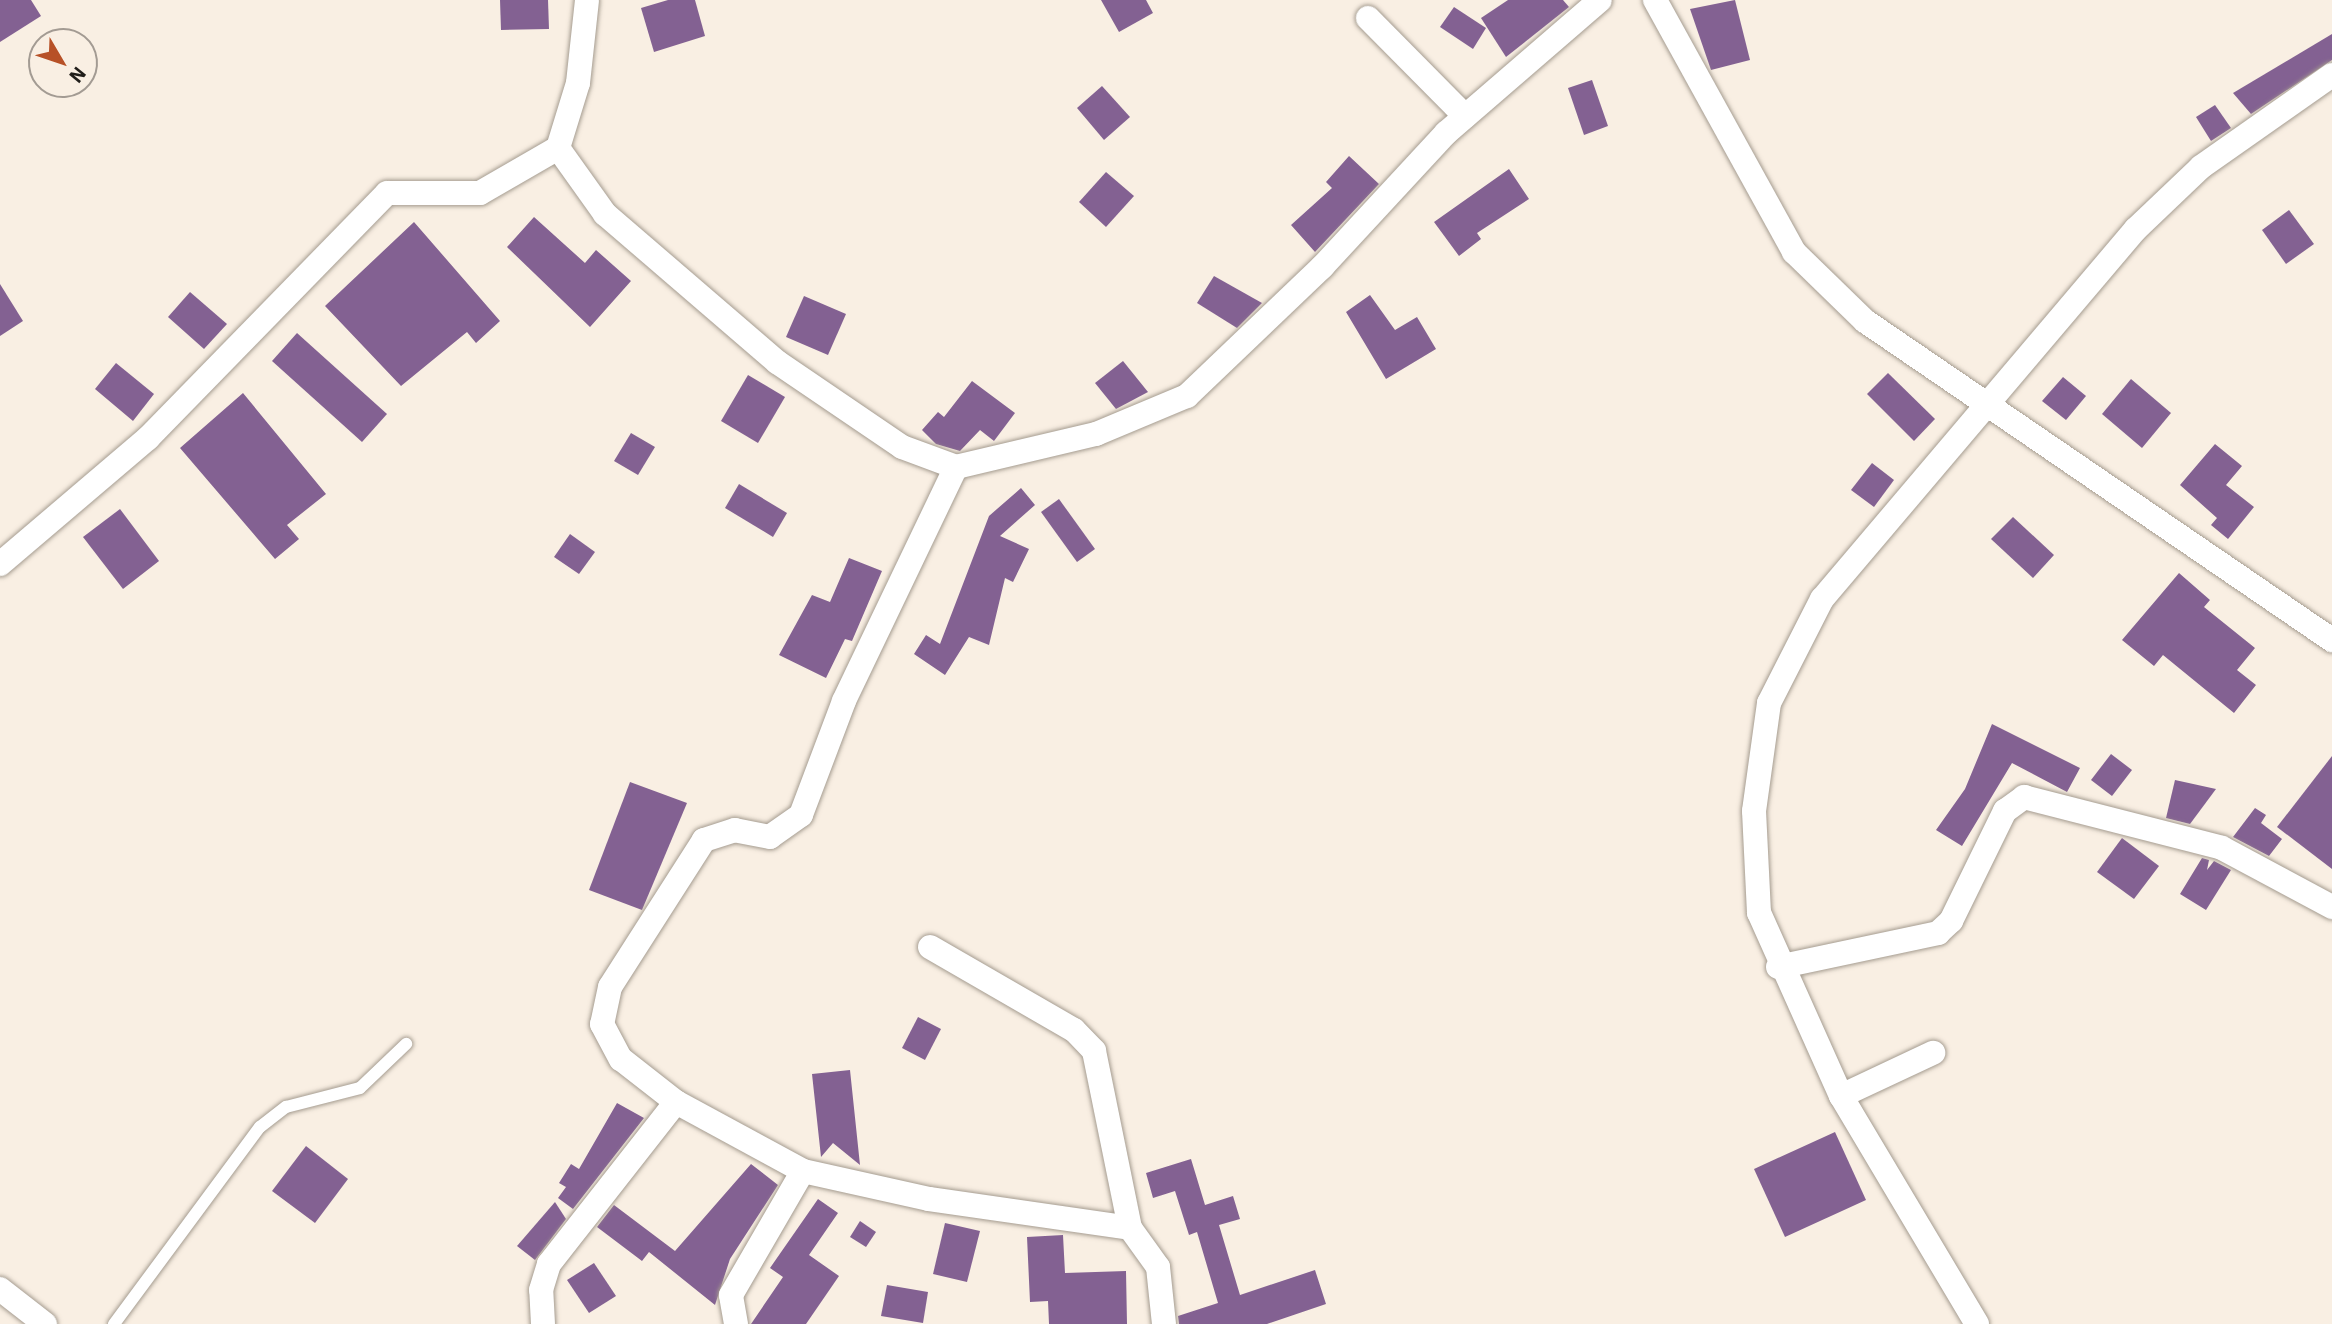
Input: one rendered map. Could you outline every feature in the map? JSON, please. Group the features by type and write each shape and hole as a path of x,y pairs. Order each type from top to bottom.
{"street":[{"path":"0,564 148,438 387,193 480,193 558,148 578,83 587,0"},
{"path":"558,148 606,214 777,362 902,447 956,467 1096,434 1187,396 1322,267 1465,116 1600,0"},
{"path":"1654,0 1794,252 1865,321 2332,640"},
{"path":"1368,18 1465,116"},
{"path":"1977,1324 1841,1096 1778,967 1759,913 1754,811 1769,703 1822,599 1984,403 2178,187 2332,75"},
{"path":"956,467 844,701 801,815 770,837 722,831 704,840 610,987 603,1006 607,1041 676,1102 803,1171 929,1199 1130,1228"},
{"path":"1778,967 1938,933 1951,921 2005,811 2024,797 2222,848 2332,907"},
{"path":"930,947 1073,1030 1094,1052 1130,1228 1158,1267 1164,1324"},
{"path":"1841,1096 1933,1053"},
{"path":"543,1324 541,1290 549,1264 676,1102"},
{"path":"736,1324 731,1295 803,1171"},
{"path":"0,1289 45,1324"}],"lane":[{"path":"114,1324 260,1127 286,1107 360,1088 406,1044"}],"building":[{"path":"0,0 31,0 41,16 0,42"},
{"path":"500,0 548,0 549,29 501,30"},
{"path":"668,0 695,0 705,36 654,52 641,8"},
{"path":"1101,0 1146,0 1153,13 1119,32"},
{"path":"1508,0 1563,0 1569,7 1506,57 1481,18"},
{"path":"1735,0 1750,60 1711,70 1690,9"},
{"path":"1454,7 1486,28 1473,49 1440,27"},
{"path":"2332,34 2332,60 2251,114 2233,93"},
{"path":"1592,80 1608,126 1584,135 1568,88"},
{"path":"1102,86 1130,117 1104,140 1077,108"},
{"path":"2215,105 2231,128 2211,141 2196,117"},
{"path":"1349,156 1379,184 1315,252 1291,225 1332,188 1326,182"},
{"path":"1509,169 1529,199 1477,233 1481,239 1459,256 1434,222"},
{"path":"1106,172 1134,196 1106,227 1079,202"},
{"path":"2289,210 2314,244 2286,264 2262,230"},
{"path":"534,217 585,263 596,250 631,281 590,327 507,247"},
{"path":"414,222 500,321 476,343 467,332 401,386 325,306"},
{"path":"1214,276 1262,303 1237,328 1197,303"},
{"path":"0,284 23,321 0,336"},
{"path":"190,292 227,324 204,349 168,317"},
{"path":"1370,295 1395,330 1417,317 1436,349 1386,379 1346,312"},
{"path":"804,296 846,314 828,355 786,337"},
{"path":"297,333 387,414 362,442 272,361"},
{"path":"1123,361 1148,392 1116,409 1095,383"},
{"path":"116,363 154,394 133,421 95,389"},
{"path":"1888,373 1935,419 1914,441 1867,394"},
{"path":"748,375 785,397 758,443 721,421"},
{"path":"2063,377 2086,396 2066,420 2042,401"},
{"path":"2131,379 2171,413 2142,448 2102,414"},
{"path":"972,381 1015,413 994,441 980,430 960,451 936,444 922,430 938,412 944,417"},
{"path":"243,393 326,494 287,525 299,539 275,559 180,448"},
{"path":"631,433 655,447 638,475 614,461"},
{"path":"2215,444 2242,466 2226,485 2254,507 2228,539 2211,525 2217,518 2180,485"},
{"path":"1872,463 1894,480 1874,507 1851,490"},
{"path":"739,484 787,513 773,537 725,508"},
{"path":"1021,488 1035,505 1000,536 1029,549 1013,582 1005,578 989,645 969,637 945,675 914,654 926,635 940,644 989,516"},
{"path":"1059,499 1095,549 1077,562 1041,512"},
{"path":"120,509 159,561 123,589 83,537"},
{"path":"2013,517 2054,555 2033,578 1991,539"},
{"path":"570,534 595,552 579,574 554,557"},
{"path":"849,558 882,571 852,641 845,639 826,678 779,655 812,595 830,602"},
{"path":"2179,573 2210,600 2204,607 2255,648 2237,670 2256,685 2234,713 2163,655 2154,666 2122,640"},
{"path":"1992,724 2080,768 2067,792 2012,763 1962,846 1936,830 1965,789"},
{"path":"2111,754 2132,770 2112,796 2091,780"},
{"path":"2332,756 2332,869 2277,827"},
{"path":"2175,780 2216,789 2190,824 2166,818"},
{"path":"630,782 687,803 642,910 589,890"},
{"path":"2255,808 2266,815 2261,823 2282,839 2269,856 2233,837"},
{"path":"2122,838 2159,866 2134,899 2097,872"},
{"path":"2202,858 2209,860 2207,870 2214,861 2231,870 2206,910 2180,894"},
{"path":"918,1017 941,1029 925,1060 902,1048"},
{"path":"850,1070 860,1165 833,1143 821,1157 812,1074"},
{"path":"617,1103 644,1118 573,1209 558,1198 566,1187 559,1183 571,1164 579,1169"},
{"path":"1835,1132 1866,1200 1785,1237 1754,1169"},
{"path":"306,1146 348,1179 315,1223 272,1191"},
{"path":"1191,1159 1205,1205 1233,1196 1240,1219 1219,1225 1240,1295 1315,1270 1326,1304 1267,1324 1179,1324 1178,1316 1218,1303 1197,1232 1189,1235 1175,1191 1153,1198 1146,1173"},
{"path":"751,1164 778,1185 730,1259 715,1305 649,1252 642,1261 597,1227 614,1205 675,1251"},
{"path":"818,1199 838,1213 809,1255 839,1276 806,1324 751,1324 783,1277 770,1268"},
{"path":"555,1202 566,1219 535,1260 517,1246"},
{"path":"860,1221 876,1232 866,1247 850,1237"},
{"path":"945,1223 980,1231 967,1282 933,1274"},
{"path":"1063,1235 1065,1273 1126,1271 1127,1324 1049,1324 1048,1301 1030,1302 1027,1237"},
{"path":"594,1263 616,1296 589,1313 567,1280"},
{"path":"887,1285 928,1292 923,1323 881,1316"}]}
